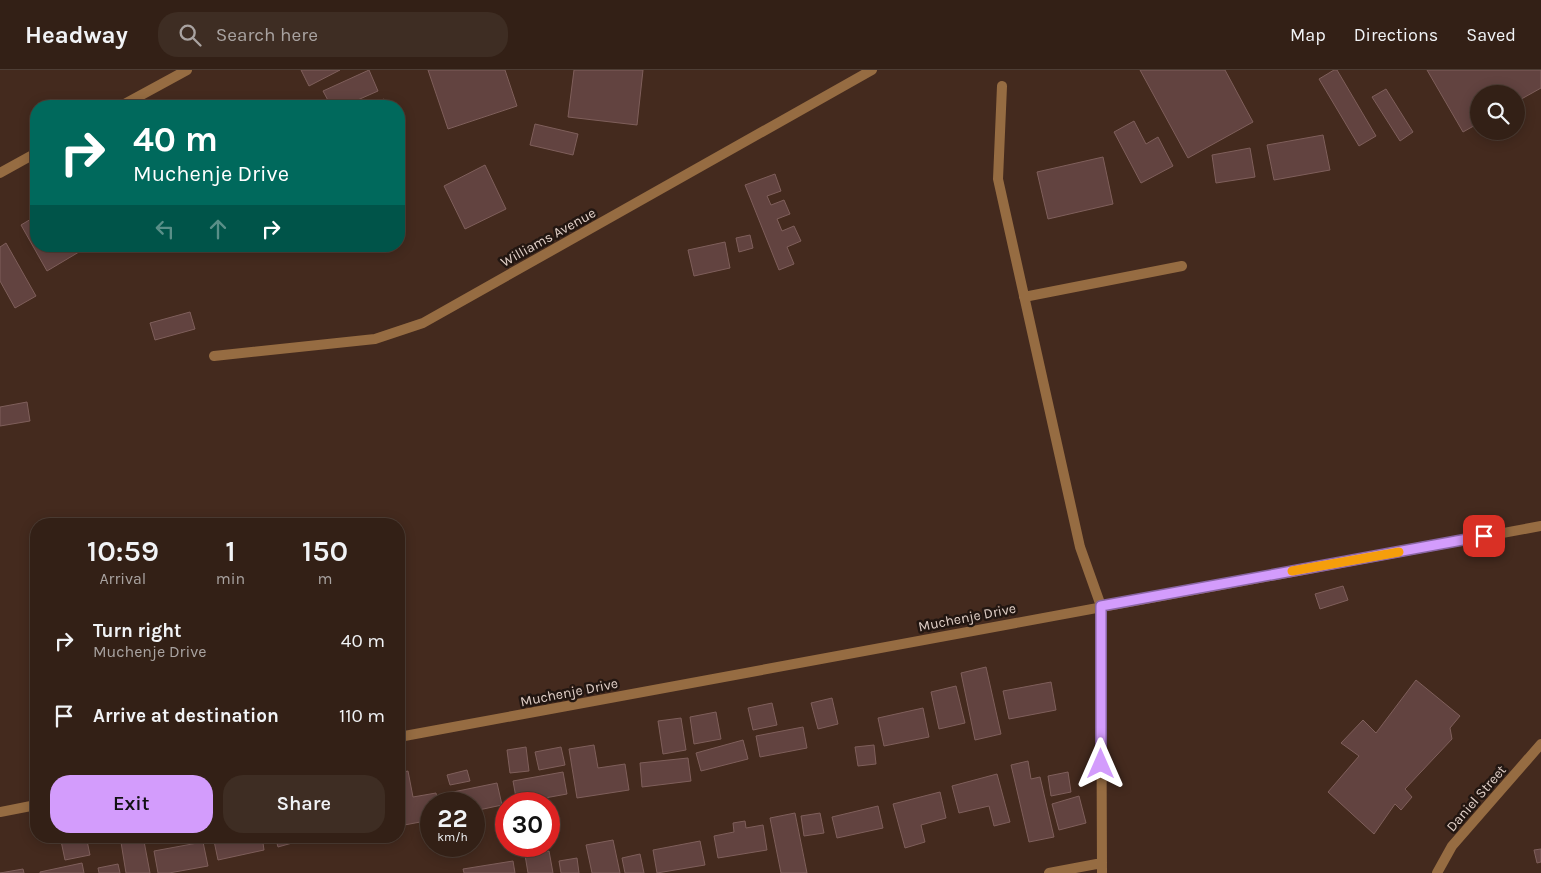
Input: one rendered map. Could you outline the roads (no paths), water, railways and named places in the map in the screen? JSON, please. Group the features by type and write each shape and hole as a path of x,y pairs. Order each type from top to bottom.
{"street":[{"path":"132,100 187,70"},
{"name":"Williams Avenue","path":"214,356 375,339 424,323 872,70"},
{"path":"1002,86 998,179 1080,547 1101,606 1102,868 1049,873"},
{"path":"0,173 30,156"},
{"path":"1024,297 1182,266"},
{"name":"Muchenje Drive","path":"405,737 1101,606 1541,526"},
{"name":"Daniel Street","path":"1437,873 1452,846 1541,744"},
{"path":"0,812 30,806"}]}
